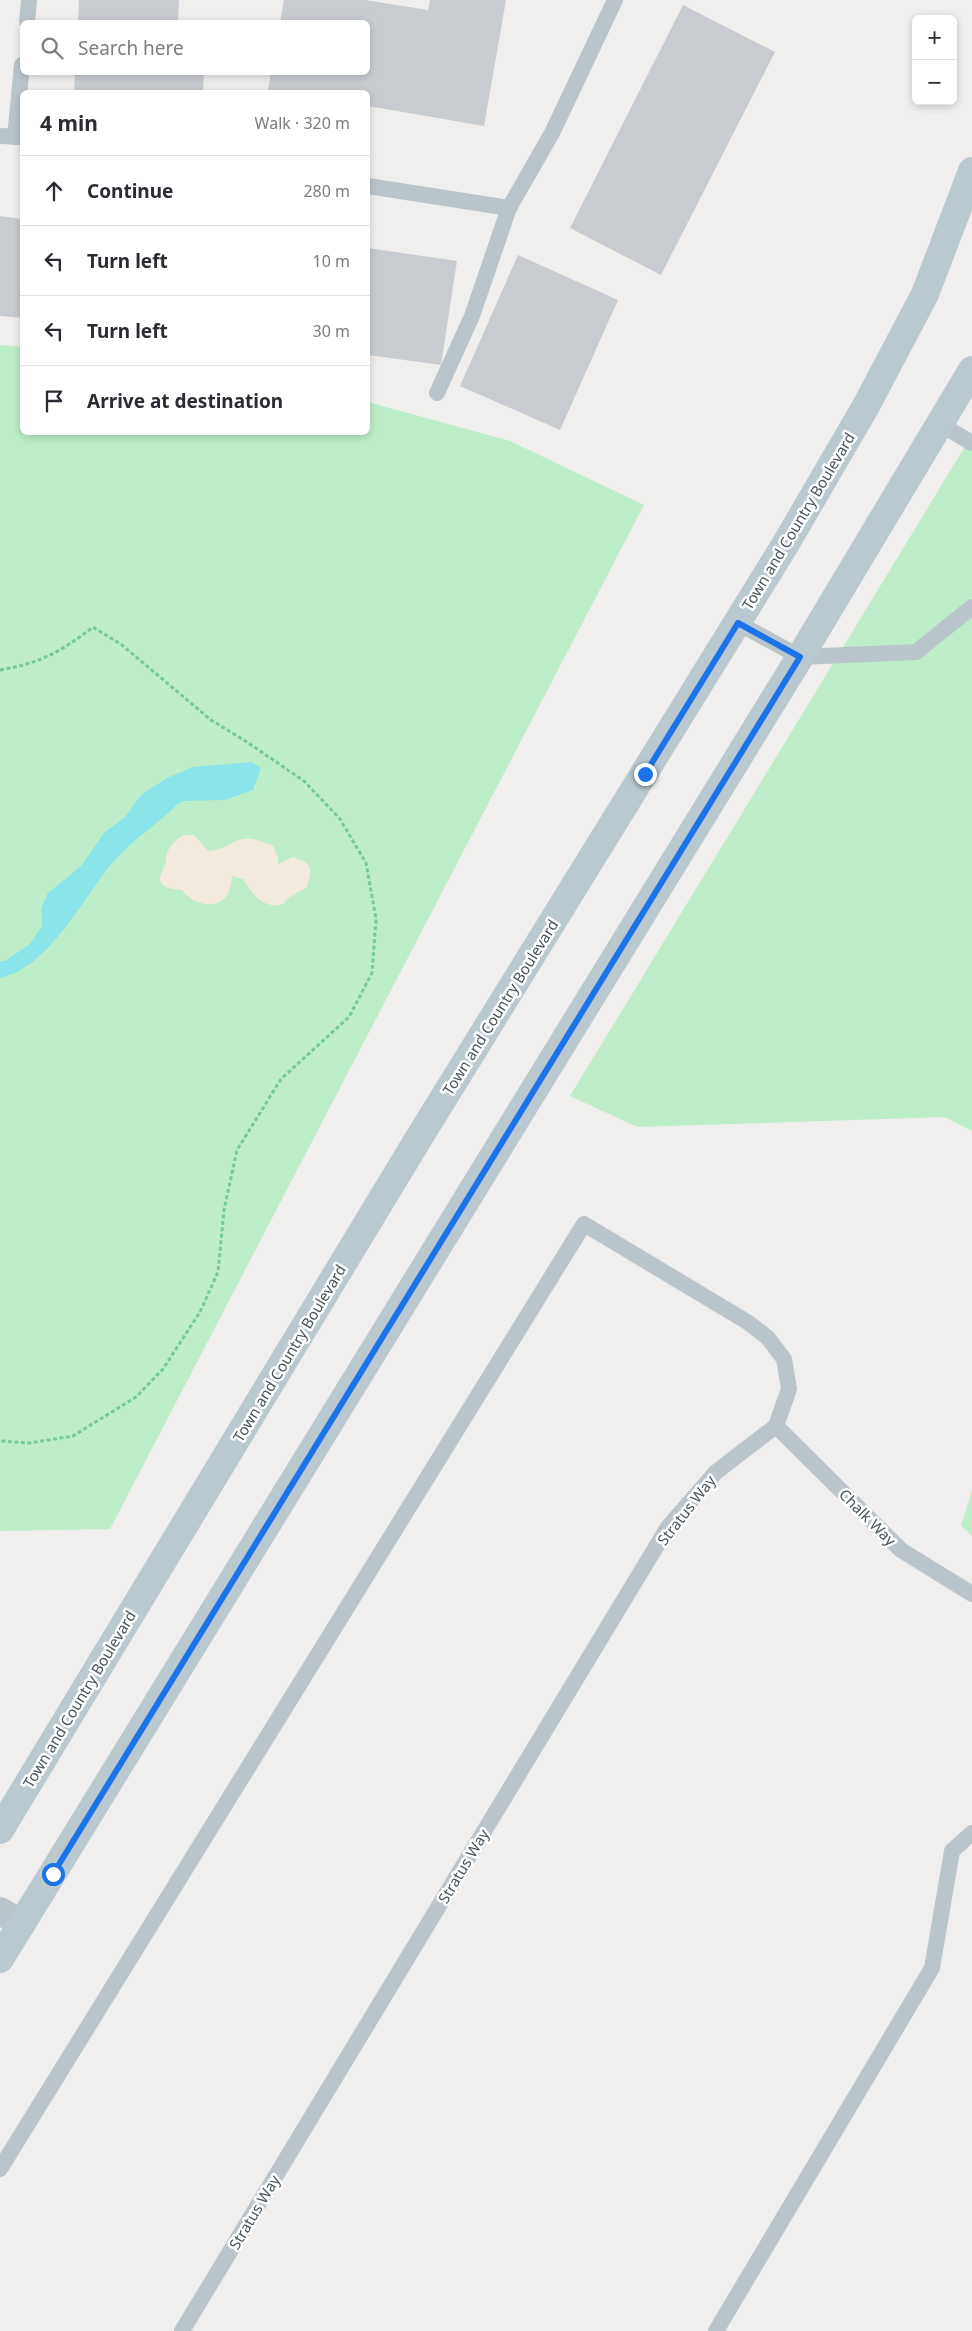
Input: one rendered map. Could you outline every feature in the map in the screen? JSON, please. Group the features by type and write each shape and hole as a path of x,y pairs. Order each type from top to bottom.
{"main road":[{"name":"Town and Country Boulevard","path":"0,1830 412,1150 738,623 866,406 926,294 972,171"},
{"path":"0,1959 11,1917 800,657 972,370"}],"lane":[{"path":"27,20 29,0"},
{"path":"437,393 472,316 509,208 552,133 615,0"},
{"path":"13,137 21,75"},
{"path":"370,186 509,208"},
{"path":"940,424 972,443"},
{"path":"738,623 800,657 916,652 972,607"},
{"path":"0,2169 584,1224 749,1323 768,1338 784,1359 789,1389 776,1426"},
{"name":"Chalk Way","path":"776,1426 901,1550 972,1594"},
{"name":"Stratus Way","path":"182,2331 668,1527 716,1472 776,1426"},
{"path":"716,2331 932,1968 952,1851 972,1833"}],"path":[{"path":"0,670 41,661 70,645 93,627 122,645 211,720 304,781 340,819 366,863 376,919 372,974 349,1017 281,1079 238,1150 224,1210 218,1272 200,1312 163,1369 136,1397 73,1436 30,1444 0,1441"}],"green space":[{"path":"0,345 20,347 20,435 370,435 370,403 510,441 644,505 110,1529 0,1531"},
{"path":"972,435 972,1131 945,1117 637,1127 570,1096"},
{"path":"972,1490 972,1536 961,1526"}],"sand":[{"path":"183,835 194,835 208,851 244,839 260,841 273,846 278,858 278,864 293,857 300,859 308,865 310,876 306,888 288,898 284,904 270,905 259,899 243,879 232,876 229,891 222,900 210,904 197,902 182,890 165,887 160,881 168,850"}],"water":[{"path":"251,762 261,768 253,790 225,800 184,801 178,804 115,860 65,928 35,960 18,971 0,978 0,961 5,961 30,944 42,926 41,908 48,893 81,866 104,833 125,817 141,795 167,778 193,767"}],"building":[{"path":"79,0 179,0 178,20 78,20"},
{"path":"284,0 365,0 428,10 430,0 506,0 484,126 370,106 370,90 268,90 270,75 370,75 370,20 280,20"},
{"path":"683,5 775,52 661,275 570,228"},
{"path":"75,75 204,75 203,90 74,90"},
{"path":"0,216 20,219 20,318 0,316"},
{"path":"370,248 457,261 441,365 370,355"},
{"path":"518,255 618,300 560,430 460,386"}],"route":[{"path":"53,1874 800,657 738,623 645,774"}]}
